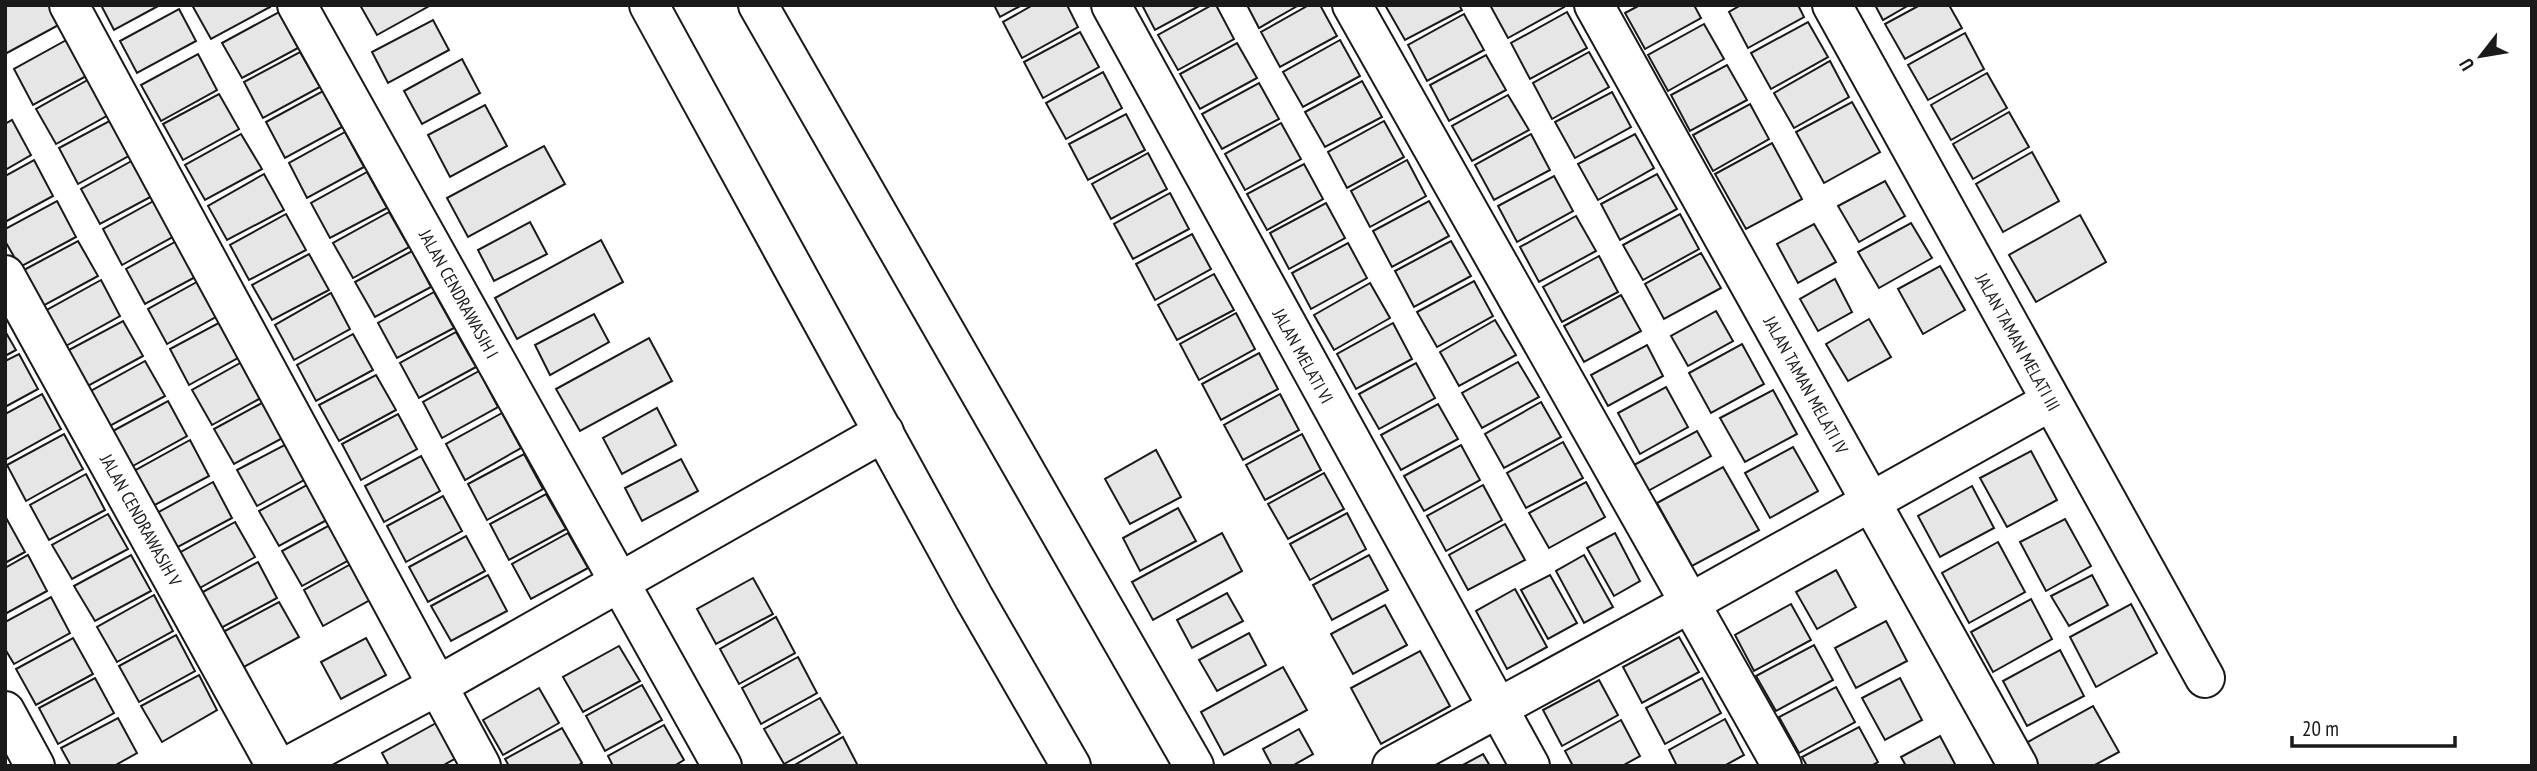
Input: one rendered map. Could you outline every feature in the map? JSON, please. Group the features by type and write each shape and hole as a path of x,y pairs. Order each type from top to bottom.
{"street":[{"path":"69,5 481,766"},
{"name":"JALAN CENDRAWASIH I","path":"297,5 722,766"},
{"path":"649,5 974,598 1071,766"},
{"path":"758,5 1194,766"},
{"name":"JALAN MELATI VI","path":"1111,5 1530,766"},
{"path":"1352,5 1782,766"},
{"name":"JALAN TAMAN MELATI IV","path":"1594,5 2018,766"},
{"name":"JALAN TAMAN MELATI III","path":"1832,5 2205,678"},
{"name":"JALAN CENDRAWASIH V","path":"5,275 276,766"},
{"path":"1392,766 2051,401"},
{"path":"288,766 438,686 884,432"},
{"path":"5,711 35,766"}],"building":[{"path":"5,5 58,5 66,21 5,54"},
{"path":"101,5 160,5 114,30"},
{"path":"192,5 269,5 270,7 211,39"},
{"path":"360,5 431,5 377,35"},
{"path":"994,5 1022,5 1000,17"},
{"path":"1033,5 1067,5 1078,27 1022,58 1003,22"},
{"path":"1142,5 1201,5 1155,30"},
{"path":"1216,5 1234,39 1178,70 1158,35"},
{"path":"1247,5 1299,5 1259,28"},
{"path":"1309,5 1320,5 1337,36 1280,67 1261,32"},
{"path":"1385,5 1459,5 1462,10 1405,40"},
{"path":"1490,5 1563,5 1564,7 1508,38"},
{"path":"1640,5 1694,5 1701,18 1645,49 1625,13"},
{"path":"1741,5 1798,5 1804,17 1748,48 1729,12"},
{"path":"1875,5 1909,5 1883,20"},
{"path":"1920,5 1949,5 1962,28 1905,59 1885,24"},
{"path":"179,9 196,41 137,73 120,41"},
{"path":"279,12 298,48 242,78 222,43"},
{"path":"1567,12 1587,48 1530,79 1511,43"},
{"path":"1464,14 1484,50 1427,81 1408,45"},
{"path":"433,20 449,50 388,83 372,52"},
{"path":"1808,22 1828,57 1771,89 1751,53"},
{"path":"1704,24 1724,59 1668,91 1648,55"},
{"path":"1080,32 1099,67 1043,98 1024,62"},
{"path":"1965,33 1984,69 1928,100 1908,65"},
{"path":"70,38 90,74 33,105 14,69"},
{"path":"1340,40 1360,76 1303,107 1283,72"},
{"path":"1237,43 1257,78 1200,109 1180,74"},
{"path":"300,52 320,87 263,118 244,82"},
{"path":"1589,52 1609,87 1552,119 1533,83"},
{"path":"198,54 217,90 161,121 141,85"},
{"path":"1486,55 1506,90 1449,121 1430,85"},
{"path":"462,59 480,93 422,124 404,91"},
{"path":"1830,61 1849,97 1794,128 1774,93"},
{"path":"1727,65 1747,100 1690,131 1671,95"},
{"path":"1103,72 1122,108 1066,139 1046,103"},
{"path":"1987,73 2007,108 1951,140 1931,105"},
{"path":"93,77 112,113 56,144 36,109"},
{"path":"1362,81 1382,117 1325,147 1305,112"},
{"path":"1259,83 1279,119 1222,149 1202,114"},
{"path":"323,91 342,127 285,158 266,122"},
{"path":"1612,92 1631,127 1575,158 1555,122"},
{"path":"219,94 239,129 183,160 163,124"},
{"path":"1508,95 1529,130 1472,161 1452,126"},
{"path":"1852,102 1880,152 1824,183 1796,132"},
{"path":"1750,104 1769,139 1713,171 1693,135"},
{"path":"485,105 507,146 450,177 428,135"},
{"path":"2009,112 2029,147 1973,179 1953,144"},
{"path":"1126,114 1145,150 1088,180 1069,144"},
{"path":"115,118 134,153 78,184 59,148"},
{"path":"12,120 31,155 5,170 5,124"},
{"path":"1384,121 1404,157 1347,188 1328,152"},
{"path":"1281,123 1301,159 1245,190 1225,154"},
{"path":"345,132 364,167 307,198 289,163"},
{"path":"241,134 262,169 205,200 185,165"},
{"path":"1531,134 1550,170 1494,200 1475,165"},
{"path":"1635,134 1654,168 1598,200 1578,164"},
{"path":"1772,143 1802,199 1746,229 1715,174"},
{"path":"544,146 565,184 468,237 447,198"},
{"path":"2032,152 2059,201 2003,232 1976,184"},
{"path":"1148,153 1167,189 1111,219 1092,184"},
{"path":"137,158 156,194 100,224 81,189"},
{"path":"34,160 53,196 5,222 5,176"},
{"path":"1407,160 1426,196 1370,227 1351,191"},
{"path":"1304,164 1323,199 1267,230 1247,194"},
{"path":"367,172 387,208 330,238 311,203"},
{"path":"264,174 284,210 227,240 208,206"},
{"path":"1657,174 1677,209 1620,240 1601,204"},
{"path":"1554,176 1573,211 1517,242 1498,206"},
{"path":"1885,181 1905,216 1859,242 1838,206"},
{"path":"1170,193 1189,229 1133,259 1114,224"},
{"path":"159,198 178,234 122,265 103,229"},
{"path":"57,201 76,237 20,267 5,241 5,229"},
{"path":"1429,201 1449,236 1392,267 1373,231"},
{"path":"1326,203 1345,238 1289,269 1270,233"},
{"path":"389,212 409,247 353,278 333,243"},
{"path":"286,214 306,250 249,280 230,245"},
{"path":"1680,214 1699,249 1643,280 1623,245"},
{"path":"2080,215 2106,262 2036,302 2009,255"},
{"path":"1576,216 1596,251 1539,282 1520,247"},
{"path":"530,222 547,254 494,281 478,250"},
{"path":"1911,223 1932,258 1879,288 1858,252"},
{"path":"1814,224 1836,262 1798,283 1777,244"},
{"path":"1192,234 1211,269 1155,300 1136,264"},
{"path":"182,238 201,274 145,304 126,269"},
{"path":"601,240 623,282 517,339 495,298"},
{"path":"78,241 98,276 41,307 22,271"},
{"path":"1451,241 1471,276 1414,307 1395,271"},
{"path":"1348,243 1367,278 1311,309 1292,273"},
{"path":"412,251 431,287 375,317 355,282"},
{"path":"1701,253 1721,288 1664,319 1645,284"},
{"path":"309,254 329,290 272,320 252,285"},
{"path":"1599,256 1618,292 1562,322 1543,287"},
{"path":"1940,266 1965,310 1923,334 1898,289"},
{"path":"1214,274 1234,310 1177,340 1158,305"},
{"path":"204,278 223,313 167,344 148,309"},
{"path":"1835,279 1852,312 1818,331 1800,299"},
{"path":"101,280 120,316 64,347 45,311"},
{"path":"1474,281 1493,316 1437,347 1417,312"},
{"path":"1370,283 1390,318 1334,350 1314,315"},
{"path":"434,292 454,328 397,358 378,323"},
{"path":"331,293 350,329 294,360 275,325"},
{"path":"1621,295 1641,331 1584,362 1564,326"},
{"path":"1716,311 1733,341 1688,366 1671,336"},
{"path":"1236,313 1255,349 1199,380 1180,344"},
{"path":"594,314 609,342 550,375 535,345"},
{"path":"226,319 245,354 189,385 170,349"},
{"path":"1869,319 1891,357 1848,381 1826,344"},
{"path":"1495,320 1516,355 1459,386 1440,352"},
{"path":"123,321 143,356 86,387 67,351"},
{"path":"1393,323 1412,359 1356,389 1337,354"},
{"path":"5,331 16,350 5,356"},
{"path":"456,332 476,367 419,398 400,363"},
{"path":"353,334 373,370 316,401 297,365"},
{"path":"649,338 672,381 580,431 556,389"},
{"path":"1742,344 1764,384 1711,413 1689,373"},
{"path":"1647,345 1663,376 1608,406 1591,375"},
{"path":"1259,353 1278,389 1221,420 1202,384"},
{"path":"19,354 38,389 5,407 5,361"},
{"path":"249,358 268,394 212,425 192,390"},
{"path":"145,361 165,396 108,427 89,392"},
{"path":"1518,362 1539,397 1482,428 1462,393"},
{"path":"1416,363 1435,398 1379,429 1359,394"},
{"path":"479,371 498,407 442,438 423,402"},
{"path":"376,375 396,410 339,441 319,405"},
{"path":"1666,387 1688,427 1640,454 1618,413"},
{"path":"1773,390 1797,434 1745,462 1720,418"},
{"path":"42,394 61,429 5,460 5,414"},
{"path":"1280,394 1299,430 1243,460 1224,425"},
{"path":"271,398 290,434 234,464 214,429"},
{"path":"168,401 187,436 131,467 111,432"},
{"path":"1541,402 1561,437 1504,468 1485,434"},
{"path":"1438,404 1458,439 1401,470 1381,435"},
{"path":"657,408 676,445 622,474 603,438"},
{"path":"502,413 521,448 465,480 446,444"},
{"path":"398,414 417,449 361,480 342,444"},
{"path":"1697,431 1711,456 1648,491 1634,465"},
{"path":"64,434 83,469 26,501 7,465"},
{"path":"1302,434 1321,470 1265,500 1246,465"},
{"path":"190,440 209,476 153,506 134,471"},
{"path":"294,440 313,475 257,506 237,470"},
{"path":"1563,442 1583,478 1526,508 1507,473"},
{"path":"1461,445 1480,480 1424,511 1404,476"},
{"path":"1793,447 1818,491 1770,518 1745,473"},
{"path":"1156,450 1181,497 1130,524 1105,479"},
{"path":"2031,451 2057,500 2007,527 1980,478"},
{"path":"524,454 543,489 487,520 468,484"},
{"path":"421,456 440,491 384,522 365,486"},
{"path":"681,459 698,491 642,521 625,488"},
{"path":"1723,467 1759,530 1692,566 1657,503"},
{"path":"1324,473 1344,509 1288,539 1268,504"},
{"path":"86,474 105,510 49,540 30,505"},
{"path":"316,480 336,515 279,546 259,511"},
{"path":"213,482 232,518 176,548 157,513"},
{"path":"1586,482 1605,517 1549,548 1529,513"},
{"path":"1483,485 1502,520 1446,551 1427,516"},
{"path":"1972,486 1994,528 1940,557 1918,516"},
{"path":"546,494 566,529 509,560 490,524"},
{"path":"443,496 462,531 406,562 387,526"},
{"path":"1178,508 1196,541 1140,571 1123,538"},
{"path":"1347,513 1366,549 1310,580 1290,544"},
{"path":"108,514 128,549 72,579 52,545"},
{"path":"5,516 25,552 5,563"},
{"path":"2065,519 2091,566 2046,591 2020,542"},
{"path":"339,520 358,555 302,586 282,551"},
{"path":"235,522 255,557 198,589 179,553"},
{"path":"1505,524 1525,560 1468,590 1449,555"},
{"path":"568,533 588,568 531,599 512,564"},
{"path":"1222,533 1242,571 1153,620 1132,582"},
{"path":"1615,533 1640,581 1614,596 1587,548"},
{"path":"466,536 485,571 428,602 409,567"},
{"path":"1998,542 2025,592 1969,623 1942,573"},
{"path":"28,555 47,591 5,614 5,568"},
{"path":"131,555 151,591 95,621 74,586"},
{"path":"1369,555 1388,590 1332,620 1313,585"},
{"path":"1584,555 1613,607 1584,623 1556,571"},
{"path":"360,559 379,595 323,626 304,590"},
{"path":"258,562 277,598 221,628 201,593"},
{"path":"1836,570 1856,607 1817,629 1796,592"},
{"path":"488,575 507,611 451,641 431,606"},
{"path":"1550,575 1577,623 1548,639 1521,590"},
{"path":"2092,575 2108,605 2069,626 2051,596"},
{"path":"753,578 773,614 716,644 697,609"},
{"path":"1515,589 1547,647 1507,669 1476,611"},
{"path":"1227,593 1243,621 1192,648 1177,620"},
{"path":"154,595 173,631 117,662 97,627"},
{"path":"51,597 70,633 14,664 5,649 5,622"},
{"path":"2031,599 2052,639 1993,672 1971,632"},
{"path":"279,602 299,637 242,668 223,632"},
{"path":"1791,604 1811,640 1754,671 1735,635"},
{"path":"2131,604 2157,653 2096,687 2070,637"},
{"path":"1385,605 1407,645 1353,674 1331,634"},
{"path":"776,617 795,653 739,684 720,649"},
{"path":"1886,621 1907,661 1856,688 1835,648"},
{"path":"1249,633 1266,665 1217,691 1199,660"},
{"path":"176,635 195,671 139,702 119,666"},
{"path":"1679,637 1699,672 1642,703 1623,667"},
{"path":"73,638 93,674 36,705 16,669"},
{"path":"366,638 386,675 341,699 321,662"},
{"path":"1814,645 1833,680 1776,711 1756,676"},
{"path":"619,646 640,681 583,712 563,677"},
{"path":"2060,650 2084,696 2027,726 2003,681"},
{"path":"1420,651 1450,706 1381,744 1351,688"},
{"path":"798,657 817,693 761,724 742,688"},
{"path":"1283,667 1307,710 1224,755 1201,712"},
{"path":"199,675 217,710 162,742 141,706"},
{"path":"95,678 114,713 58,744 39,708"},
{"path":"1702,678 1721,713 1665,744 1646,708"},
{"path":"1900,678 1922,720 1885,740 1862,698"},
{"path":"1599,680 1618,715 1562,746 1543,710"},
{"path":"642,685 662,720 605,751 586,716"},
{"path":"1836,687 1855,722 1799,753 1779,717"},
{"path":"539,688 559,723 503,755 483,720"},
{"path":"820,698 840,733 784,764 764,729"},
{"path":"2093,706 2119,752 2093,766 2039,766 2026,743"},
{"path":"118,718 137,753 114,766 71,766 61,748"},
{"path":"1725,719 1744,755 1724,766 1677,766 1669,750"},
{"path":"1621,720 1640,756 1622,766 1573,766 1565,751"},
{"path":"438,722 458,757 442,766 389,766 382,753"},
{"path":"664,725 684,760 674,766 613,766 608,756"},
{"path":"1859,727 1878,762 1871,766 1807,766 1802,757"},
{"path":"562,728 582,763 577,766 509,766 505,759"},
{"path":"1299,729 1313,754 1292,766 1272,766 1263,749"},
{"path":"1940,736 1956,766 1906,766 1901,757"},
{"path":"843,737 858,766 793,766"},
{"path":"1483,754 1490,766 1461,766"}]}
